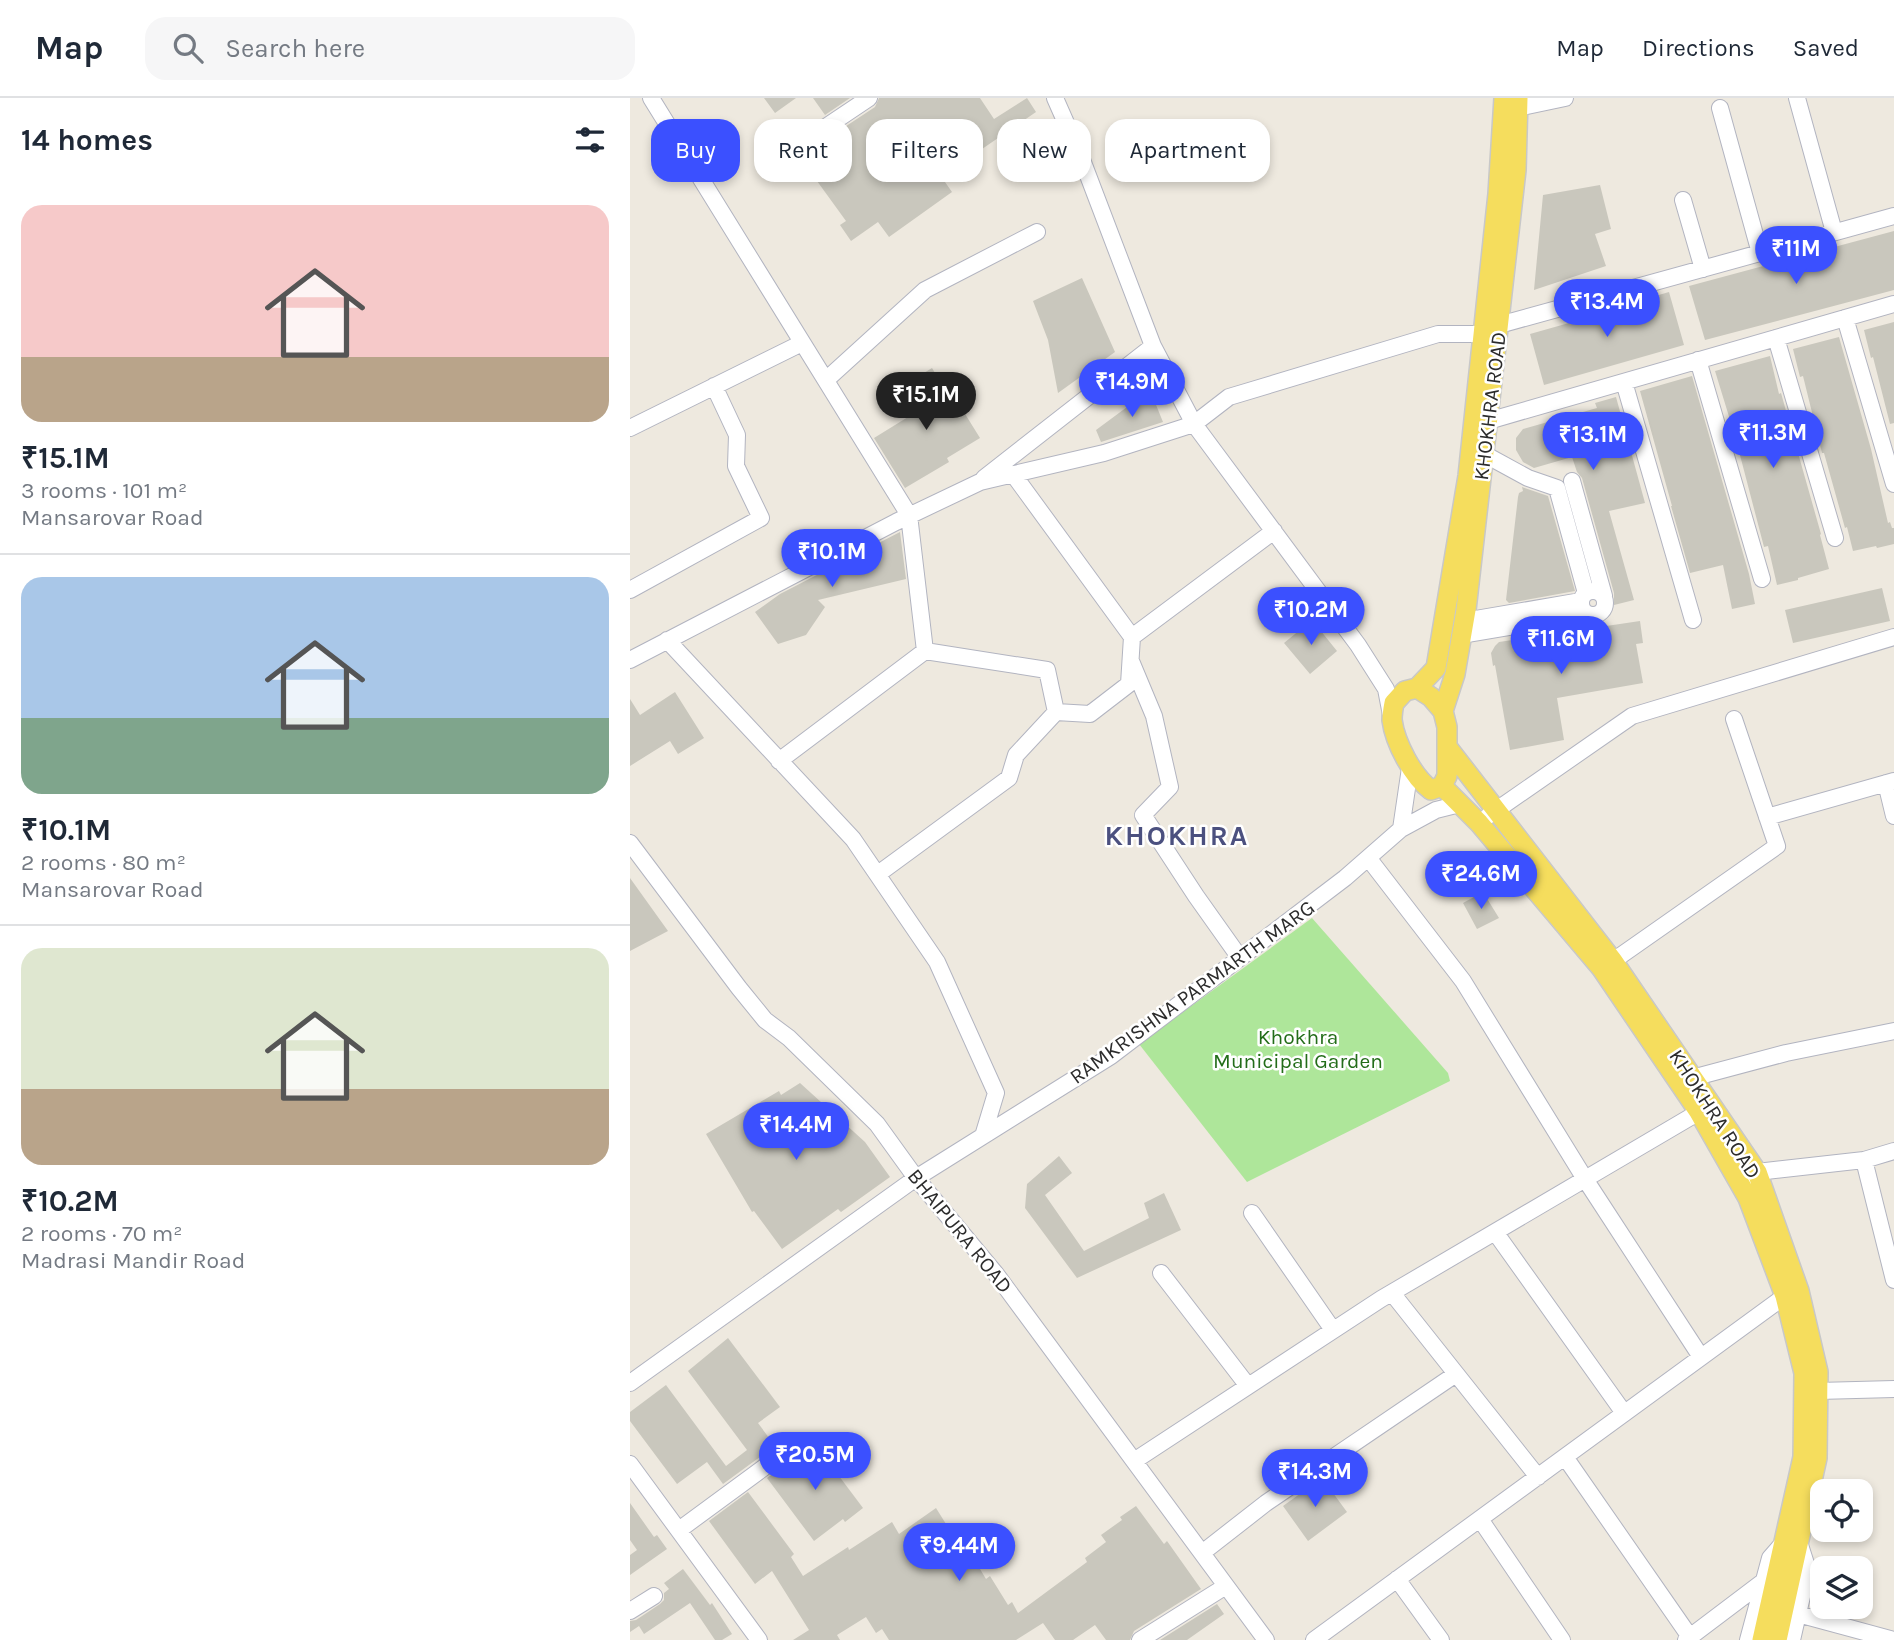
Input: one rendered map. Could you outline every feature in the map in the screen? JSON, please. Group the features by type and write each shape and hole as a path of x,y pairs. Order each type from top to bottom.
{"main road":[{"name":"KHOKHRA ROAD","path":"1392,721 1394,703 1436,668 1516,170 1513,101"},
{"name":"KHOKHRA ROAD","path":"1443,711 1455,674 1463,628 1488,421 1491,329"},
{"path":"1411,690 1431,697 1443,711 1448,748 1447,776 1441,786"},
{"path":"1392,721 1410,768"},
{"name":"KHOKHRA ROAD","path":"1448,748 1613,961 1756,1172 1799,1292 1818,1372 1817,1458 1791,1547"},
{"name":"KHOKHRA ROAD","path":"1410,768 1431,790 1441,786 1479,823 1602,969 1699,1112 1748,1198 1785,1296 1804,1373 1803,1457 1791,1547"},
{"path":"1762,1640 1791,1547"},
{"path":"1777,1640 1791,1547"}],"street":[{"path":"651,98 909,515 925,650"},
{"path":"838,119 869,98"},
{"path":"1055,98 1081,157 1153,346 1194,424 1358,645 1386,689 1392,721"},
{"path":"1513,101 1565,98"},
{"path":"1797,98 1834,232"},
{"path":"1720,108 1760,253"},
{"path":"1683,200 1703,269"},
{"path":"630,660 909,515 980,482 1104,453 1194,424 1229,397 1438,334 1491,329 1894,216"},
{"path":"826,380 925,290 1037,232"},
{"path":"1488,421 1894,304"},
{"path":"1845,318 1894,484"},
{"path":"1776,338 1835,538"},
{"path":"630,428 802,343"},
{"path":"980,482 1153,346"},
{"path":"1698,360 1762,579"},
{"path":"1623,382 1693,620"},
{"path":"630,590 761,518 736,466 737,435 714,386"},
{"path":"1484,454 1528,478 1557,488 1585,603"},
{"path":"1013,474 1132,637 1129,684 1090,714 1056,712"},
{"path":"1463,628 1585,603 1596,591 1604,596 1572,481"},
{"path":"1132,637 1274,531"},
{"path":"1479,823 1632,716 1894,637"},
{"path":"667,640 853,839 937,962 996,1093 983,1136"},
{"path":"1358,645 1411,690"},
{"path":"779,761 925,650 1047,670 1056,712"},
{"path":"1131,661 1154,716 1170,787 1143,815 1240,958"},
{"path":"878,874 1009,778 1016,755 1056,712"},
{"path":"1613,961 1777,846 1734,719"},
{"path":"1401,829 1410,768"},
{"path":"1767,817 1890,782 1894,816"},
{"name":"RAMKRISHNA PARMARTH MARG","path":"630,1383 916,1178 1111,1056 1369,859 1401,829 1436,810 1460,804"},
{"name":"BHAIPURA ROAD","path":"633,852 765,1020 789,1038 877,1124 916,1178 996,1274 1266,1640"},
{"path":"1369,859 1463,981 1585,1179 1701,1357"},
{"path":"1692,1078 1786,1053 1894,1031"},
{"path":"1134,1461 1392,1293 1699,1112"},
{"path":"1738,1181 1756,1172 1864,1160 1894,1151"},
{"path":"1864,1160 1894,1280"},
{"path":"1252,1213 1333,1330"},
{"path":"1495,1232 1625,1413"},
{"path":"1161,1273 1248,1386"},
{"path":"1392,1293 1538,1477"},
{"path":"1314,1640 1785,1296"},
{"path":"1202,1553 1266,1503 1456,1374"},
{"path":"1818,1391 1894,1389"},
{"path":"678,1530 800,1441"},
{"path":"1565,1457 1688,1639 1764,1581"},
{"path":"630,1464 759,1640"},
{"path":"1480,1519 1562,1640"},
{"path":"1748,1640 1770,1558 1791,1547 1808,1570 1792,1640"},
{"path":"1397,1579 1441,1640"},
{"path":"1140,1640 1226,1586"},
{"path":"630,1611 654,1596"},
{"path":"1798,1614 1894,1640"}],"green space":[{"name":"Khokhra Municipal Garden","path":"1312,918 1448,1073 1450,1081 1247,1182 1139,1044"}],"building":[{"path":"764,98 796,98 775,113"},
{"path":"813,98 850,98 825,115"},
{"path":"879,98 980,98 994,119 1027,98 1036,112 1026,119 997,119 997,139 983,148 983,119 866,119 866,182 945,182 952,192 889,237 878,222 851,241 840,225 846,221 818,182 852,182 852,122 875,107"},
{"path":"1600,185 1611,229 1595,234 1606,266 1534,290 1543,195"},
{"path":"1894,231 1894,290 1705,340 1689,286"},
{"path":"1082,278 1115,352 1058,393 1048,340 1033,301"},
{"path":"1669,292 1684,345 1544,385 1530,334"},
{"path":"1894,322 1894,423 1890,424 1864,330"},
{"path":"1839,337 1871,449 1888,523 1894,528 1894,544 1853,551 1793,349"},
{"path":"1770,356 1829,569 1777,585 1768,546 1764,547 1715,371"},
{"path":"932,368 958,411 962,409 980,438 947,458 949,462 905,488 874,438 921,409 906,384"},
{"path":"1692,376 1749,574 1755,604 1732,609 1723,565 1690,573 1671,506 1640,391"},
{"path":"1150,390 1163,422 1101,442 1096,430"},
{"path":"1616,397 1645,503 1609,511 1634,600 1614,605 1614,593 1582,478 1572,457 1534,468 1523,462 1516,450 1516,438 1523,429 1597,408 1595,403"},
{"path":"1522,487 1548,496 1575,591 1509,603 1506,600 1518,497 1523,491"},
{"path":"900,532 906,579 818,600 825,607 806,635 778,644 755,612 780,594"},
{"path":"1882,588 1890,621 1793,643 1785,610"},
{"path":"1312,620 1337,651 1310,674 1284,643"},
{"path":"1640,621 1643,643 1636,644 1643,683 1557,698 1564,740 1510,750 1491,653 1499,642"},
{"path":"675,692 704,738 678,754 670,741 630,766 630,699 640,715"},
{"path":"630,878 668,931 630,951"},
{"path":"1483,892 1499,918 1477,929 1463,903"},
{"path":"800,1083 865,1142 890,1177 841,1212 838,1209 782,1249 754,1211 752,1212 706,1134 779,1091 781,1095"},
{"path":"1059,1156 1072,1173 1045,1195 1084,1251 1149,1218 1144,1203 1164,1193 1181,1230 1077,1278 1025,1208 1027,1184"},
{"path":"728,1338 780,1407 758,1423 775,1446 723,1484 707,1462 677,1484 630,1421 630,1412 666,1385 726,1466 747,1450 688,1371"},
{"path":"809,1436 863,1508 814,1541 767,1478 807,1449 810,1445"},
{"path":"1322,1478 1347,1512 1308,1541 1283,1506"},
{"path":"748,1492 794,1554 791,1557 803,1576 892,1522 899,1534 936,1508 968,1555 971,1554 986,1579 990,1576 1008,1605 1012,1602 1018,1613 1087,1562 1085,1558 1106,1542 1101,1535 1136,1506 1164,1544 1167,1541 1201,1589 1134,1631 1130,1640 1106,1640 1095,1625 1073,1640 1055,1640 1043,1623 1016,1640 889,1640 882,1629 876,1633 866,1617 837,1635 840,1640 793,1640 809,1630 772,1571 755,1584 709,1521"},
{"path":"630,1503 654,1537 657,1535 667,1549 630,1575 630,1555 637,1550 630,1540"},
{"path":"683,1569 710,1605 712,1603 732,1634 722,1640 715,1640 690,1603 644,1634 639,1626 630,1632 630,1621 660,1604 664,1600 664,1593 669,1589 664,1583"},
{"path":"1217,1604 1224,1614 1187,1640 1160,1640"}],"district":[{"name":"KHOKHRA","path":"1177,835"}]}
